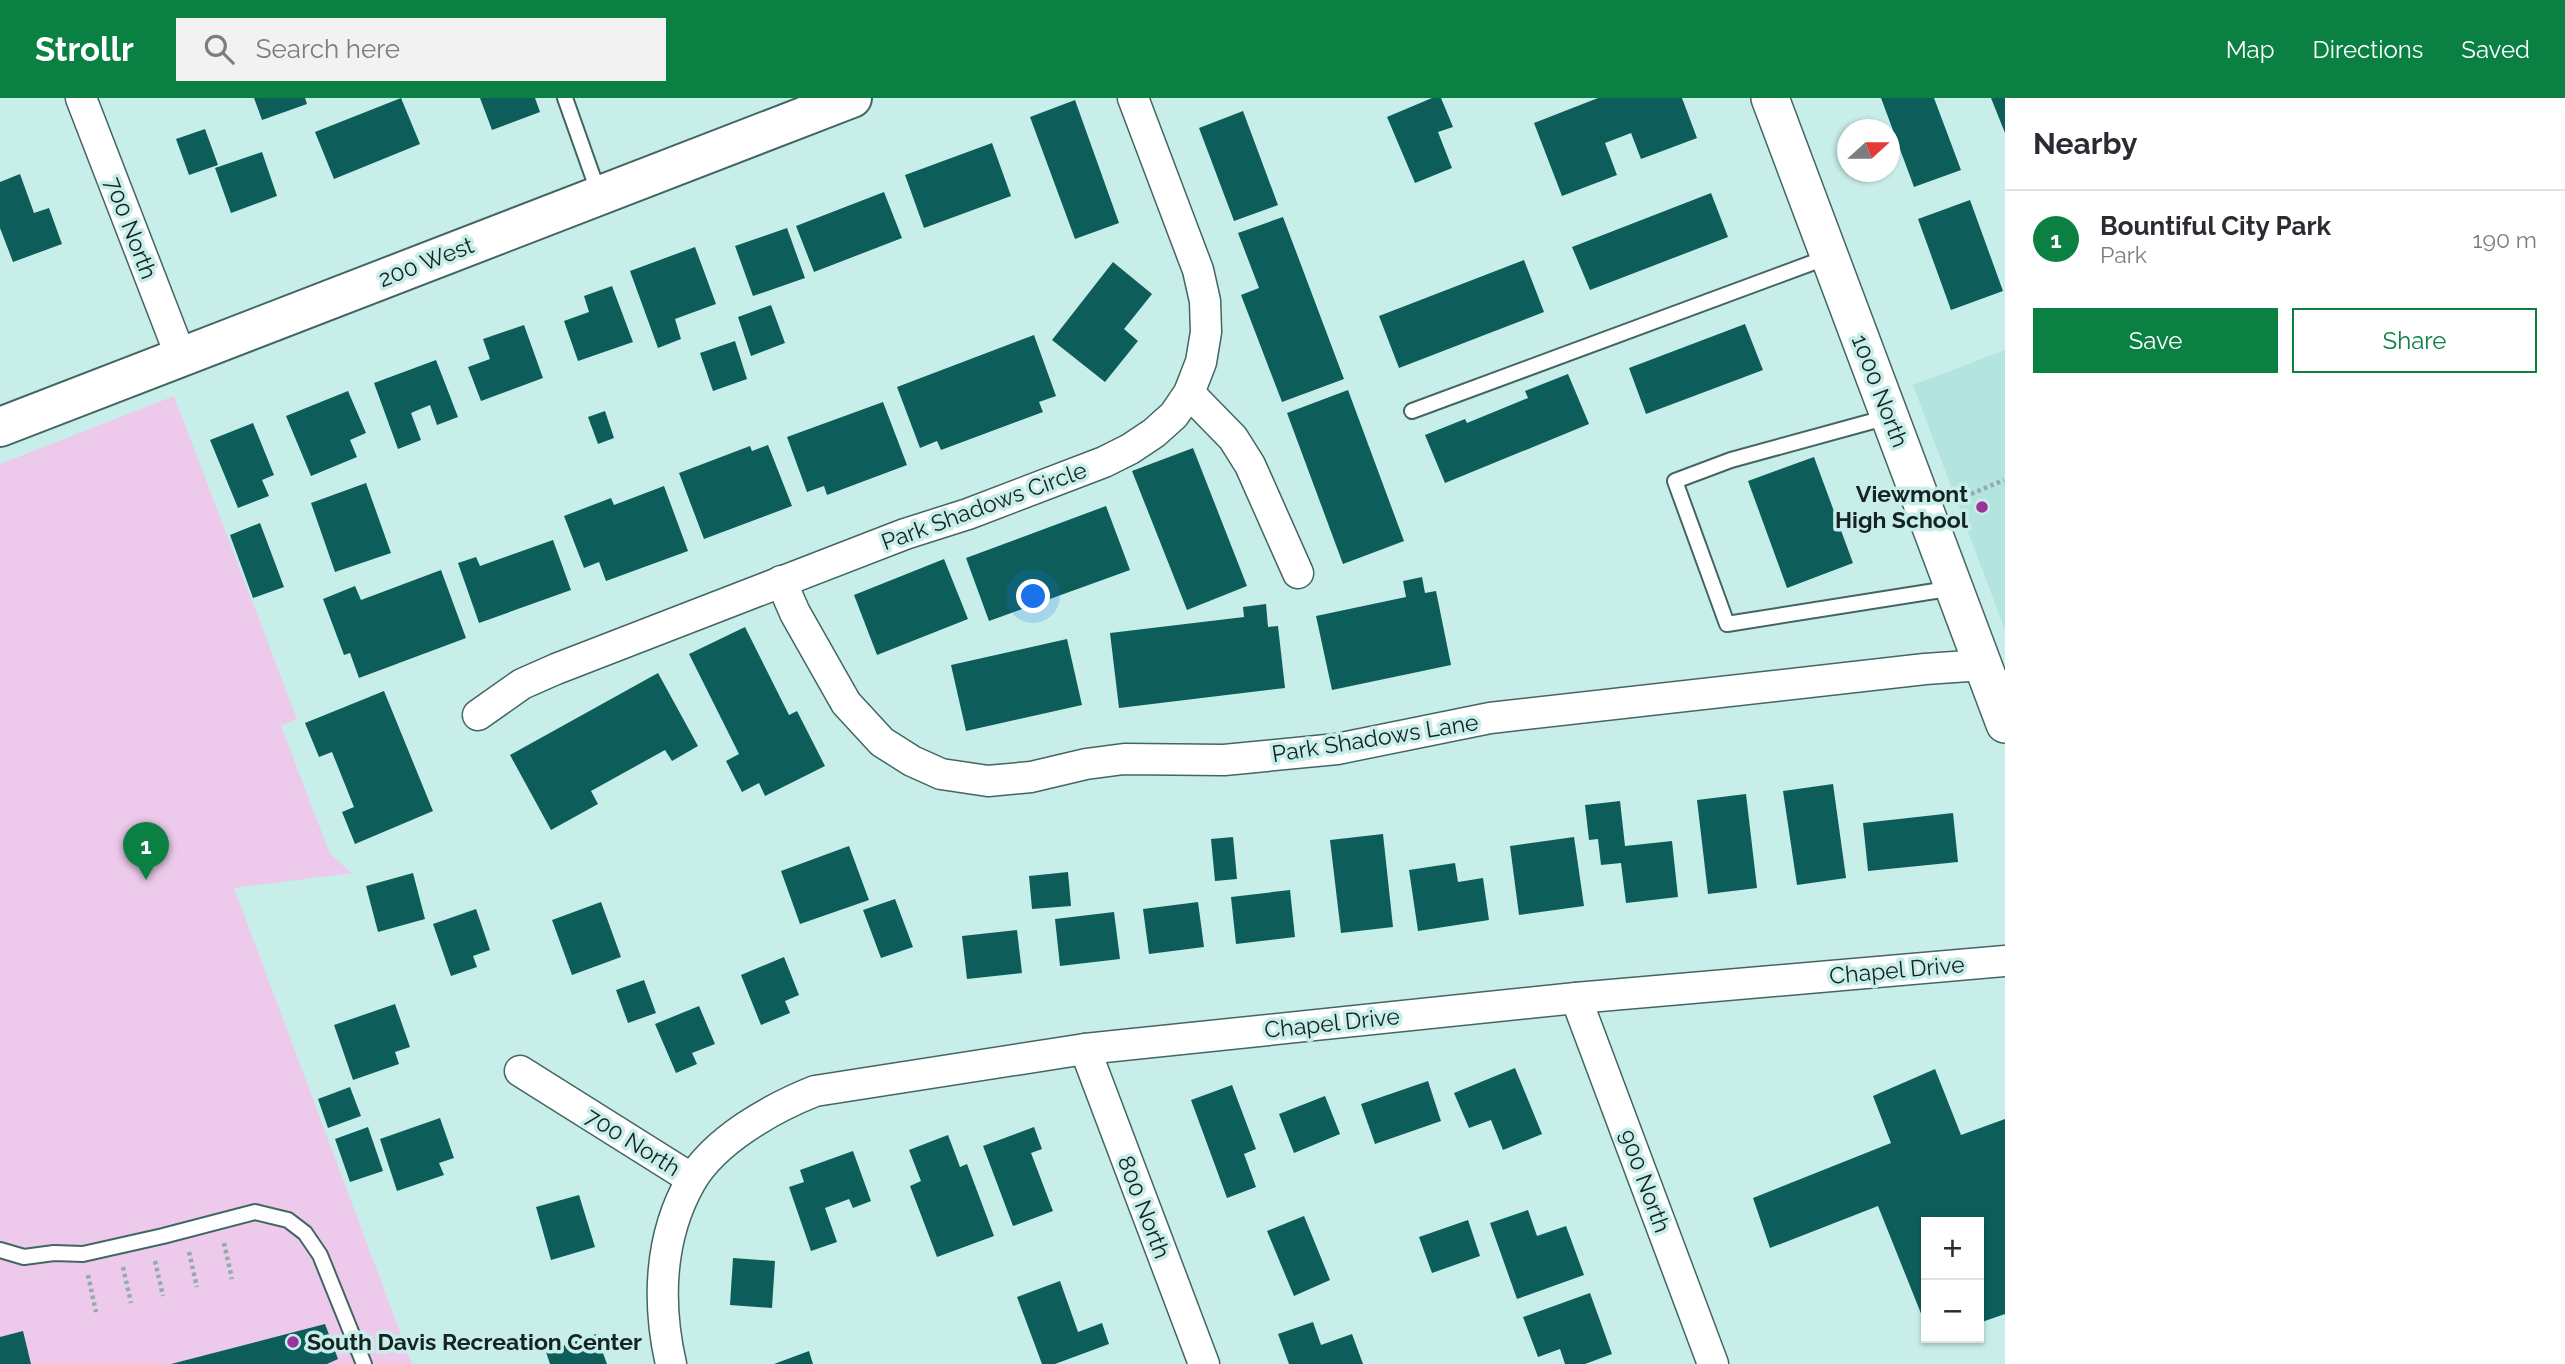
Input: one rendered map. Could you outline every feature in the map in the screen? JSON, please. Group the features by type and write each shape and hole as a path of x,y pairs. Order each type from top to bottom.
{"main road":[{"name":"200 West","path":"0,426 852,98"}],"street":[{"name":"700 North","path":"81,98 181,357"},
{"name":"Park Shadows Circle","path":"478,715 522,684 781,581 1104,462 1154,433 1174,415 1189,393 1202,352 1206,332 1205,301 1198,270 1133,98"},
{"name":"1000 North","path":"1770,98 1954,588 1988,665 2005,724"},
{"path":"1189,393 1233,438 1250,466 1298,573"},
{"name":"Park Shadows Lane","path":"781,581 795,613 846,703 882,742 912,761 942,774 988,781 1031,777 1086,764 1124,759 1224,760 1337,749 1490,718 1925,668 1988,665"},
{"name":"Chapel Drive","path":"692,1180 713,1155 759,1117 786,1102 815,1091 1085,1049 1576,998 2005,961"},
{"name":"900 North","path":"1576,998 1713,1364"},
{"name":"800 North","path":"1085,1049 1204,1364"},
{"name":"700 North","path":"520,1071 692,1180 677,1210 663,1273 661,1306 671,1364"}],"lane":[{"path":"565,98 599,196"},
{"path":"1412,411 1829,256"},
{"path":"1890,417 1731,460 1675,481 1722,611 1727,624 1954,588"},
{"path":"0,1250 24,1257 83,1254 255,1212 288,1220 305,1233 320,1255 334,1284 364,1364"}],"path":[{"path":"1971,494 2004,480"},
{"path":"219,1222 232,1279"},
{"path":"184,1231 197,1287"},
{"path":"150,1239 163,1296"},
{"path":"118,1245 131,1303"},
{"path":"83,1254 96,1312"}],"shaded area":[{"name":"Viewmont High School","path":"2005,350 2005,630 1913,385"},
{"path":"174,396 297,719 281,726 330,854 352,873 234,888 412,1364 0,1364 0,464"}],"building":[{"path":"254,98 305,98 307,104 262,120"},
{"path":"401,98 420,144 334,179 315,132"},
{"path":"480,98 535,98 540,112 492,130"},
{"path":"1432,98 1441,98 1453,127 1438,132 1452,168 1415,183 1387,117"},
{"path":"1598,98 1682,98 1697,138 1641,159 1631,133 1605,143 1617,175 1562,196 1534,123"},
{"path":"1881,98 1934,98 1961,170 1914,187 1900,149 1900,119 1889,119"},
{"path":"1991,98 2005,98 2005,133"},
{"path":"1075,100 1119,223 1075,239 1030,117"},
{"path":"1243,111 1278,205 1234,221 1199,128"},
{"path":"205,129 218,165 189,175 176,139"},
{"path":"992,143 1011,196 924,228 905,175"},
{"path":"262,152 277,196 231,213 215,168"},
{"path":"20,174 34,213 49,208 62,244 13,262 0,228 0,182"},
{"path":"884,192 902,238 814,272 796,226"},
{"path":"1711,193 1728,237 1590,290 1572,247"},
{"path":"1970,200 2003,291 1951,310 1918,219"},
{"path":"1283,217 1344,379 1282,402 1241,295 1259,288 1238,233"},
{"path":"787,228 805,278 753,296 735,246"},
{"path":"695,247 716,304 675,319 681,339 658,348 630,271"},
{"path":"1524,260 1544,312 1399,368 1379,316"},
{"path":"1113,262 1152,294 1124,329 1138,341 1105,382 1052,340"},
{"path":"612,286 633,342 578,361 564,321 589,312 584,296"},
{"path":"771,305 785,343 751,356 738,317"},
{"path":"1745,324 1763,370 1646,414 1629,368"},
{"path":"524,325 543,378 481,401 468,367 490,359 483,339"},
{"path":"1034,335 1056,396 1039,402 1043,412 941,450 937,441 920,448 897,387"},
{"path":"735,341 747,379 713,391 700,353"},
{"path":"436,360 458,417 437,425 430,405 411,413 421,440 398,449 374,383"},
{"path":"1568,374 1589,424 1445,483 1425,435 1465,419 1467,423 1528,398 1525,391"},
{"path":"1348,390 1404,541 1343,564 1287,413"},
{"path":"348,391 366,433 350,440 357,457 311,476 286,416"},
{"path":"883,402 907,465 827,495 824,486 807,492 787,437"},
{"path":"605,411 614,438 598,444 588,417"},
{"path":"253,423 274,475 262,480 269,496 238,508 210,440"},
{"path":"768,445 792,506 704,539 679,473 750,446 752,451"},
{"path":"1193,448 1247,586 1187,610 1132,471"},
{"path":"1814,457 1853,563 1787,588 1748,481"},
{"path":"366,483 391,553 335,572 311,503"},
{"path":"664,486 688,551 606,581 599,562 584,568 564,516 611,498 614,505"},
{"path":"1106,506 1130,570 989,621 966,558"},
{"path":"260,523 284,587 253,598 230,535"},
{"path":"553,540 571,590 479,623 458,563 476,557 480,566"},
{"path":"944,559 968,619 877,655 854,595"},
{"path":"441,570 466,638 359,678 350,653 344,655 323,599 355,586 361,600"},
{"path":"1422,577 1425,593 1436,591 1451,665 1332,690 1316,616 1406,597 1403,581"},
{"path":"1266,604 1268,627 1278,626 1285,688 1119,708 1110,633 1244,617 1243,607"},
{"path":"745,627 789,715 797,711 825,766 765,796 759,783 742,792 726,761 739,754 689,654"},
{"path":"1067,639 1082,705 966,731 951,665"},
{"path":"658,673 698,746 672,761 665,750 591,791 598,804 551,830 510,755"},
{"path":"384,691 433,811 355,844 342,812 354,807 332,752 319,757 305,723"},
{"path":"1833,784 1846,878 1797,885 1783,791"},
{"path":"1746,794 1757,888 1708,894 1697,800"},
{"path":"1620,801 1625,846 1672,841 1678,897 1626,903 1621,863 1601,865 1598,839 1589,840 1585,805"},
{"path":"1953,813 1958,862 1868,871 1863,823"},
{"path":"1383,834 1393,927 1341,933 1330,840"},
{"path":"1233,837 1237,879 1215,881 1211,839"},
{"path":"1574,837 1584,906 1519,915 1510,846"},
{"path":"849,846 869,900 800,924 781,871"},
{"path":"1455,863 1458,882 1483,878 1489,920 1418,931 1409,870"},
{"path":"1068,872 1071,906 1032,909 1029,876"},
{"path":"413,873 425,919 378,932 366,886"},
{"path":"1290,890 1295,937 1236,944 1231,897"},
{"path":"895,899 913,947 881,958 863,910"},
{"path":"601,902 621,957 572,975 552,920"},
{"path":"1198,902 1204,947 1149,954 1143,909"},
{"path":"476,909 490,950 473,956 477,967 451,976 433,924"},
{"path":"1114,912 1120,959 1060,966 1055,919"},
{"path":"1017,930 1022,973 967,979 962,936"},
{"path":"784,957 799,995 785,1001 790,1013 761,1025 741,975"},
{"path":"644,980 656,1013 628,1023 616,990"},
{"path":"395,1004 410,1047 395,1052 399,1064 353,1080 334,1025"},
{"path":"699,1006 715,1044 692,1053 697,1064 676,1073 655,1024"},
{"path":"1515,1068 1542,1134 1503,1150 1491,1120 1469,1128 1454,1093"},
{"path":"1935,1069 1961,1135 2005,1119 2005,1314 1984,1321 1984,1217 1921,1217 1921,1314 1878,1206 1770,1248 1753,1198 1891,1143 1873,1096"},
{"path":"1428,1081 1441,1121 1375,1144 1361,1104"},
{"path":"1232,1085 1256,1149 1244,1154 1256,1187 1227,1198 1191,1100"},
{"path":"350,1087 361,1116 328,1128 318,1099"},
{"path":"1325,1096 1340,1134 1294,1153 1279,1114"},
{"path":"440,1118 454,1158 439,1163 444,1175 397,1191 380,1139"},
{"path":"368,1127 383,1171 350,1182 335,1139"},
{"path":"1034,1127 1042,1149 1031,1153 1053,1211 1013,1226 983,1146"},
{"path":"948,1135 960,1167 967,1164 994,1236 937,1257 910,1186 921,1181 909,1150"},
{"path":"853,1151 871,1201 853,1208 849,1199 825,1208 837,1242 811,1251 789,1187 804,1182 800,1170"},
{"path":"579,1195 595,1247 551,1260 536,1207"},
{"path":"1528,1210 1537,1236 1566,1226 1584,1275 1517,1299 1490,1223"},
{"path":"1304,1216 1330,1280 1294,1296 1267,1231"},
{"path":"1468,1220 1480,1256 1432,1273 1419,1237"},
{"path":"733,1258 775,1261 772,1308 730,1305"},
{"path":"1060,1281 1078,1332 1102,1323 1109,1344 1055,1364 1042,1364 1017,1297"},
{"path":"1590,1293 1612,1354 1585,1364 1565,1364 1560,1349 1538,1357 1523,1317"},
{"path":"1313,1322 1321,1345 1352,1334 1363,1364 1289,1364 1278,1334"},
{"name":"South Davis Recreation Center","path":"325,1324 338,1359 327,1364 171,1364"},
{"path":"23,1331 31,1364 0,1364 0,1337"},
{"path":"596,1334 607,1364 550,1364 546,1352"},
{"path":"809,1351 813,1364 774,1364"}],"place":[{"name":"Viewmont High School","path":"1982,507"},
{"name":"Bountiful City Park","path":"146,880"},
{"name":"South Davis Recreation Center","path":"293,1342"}]}
